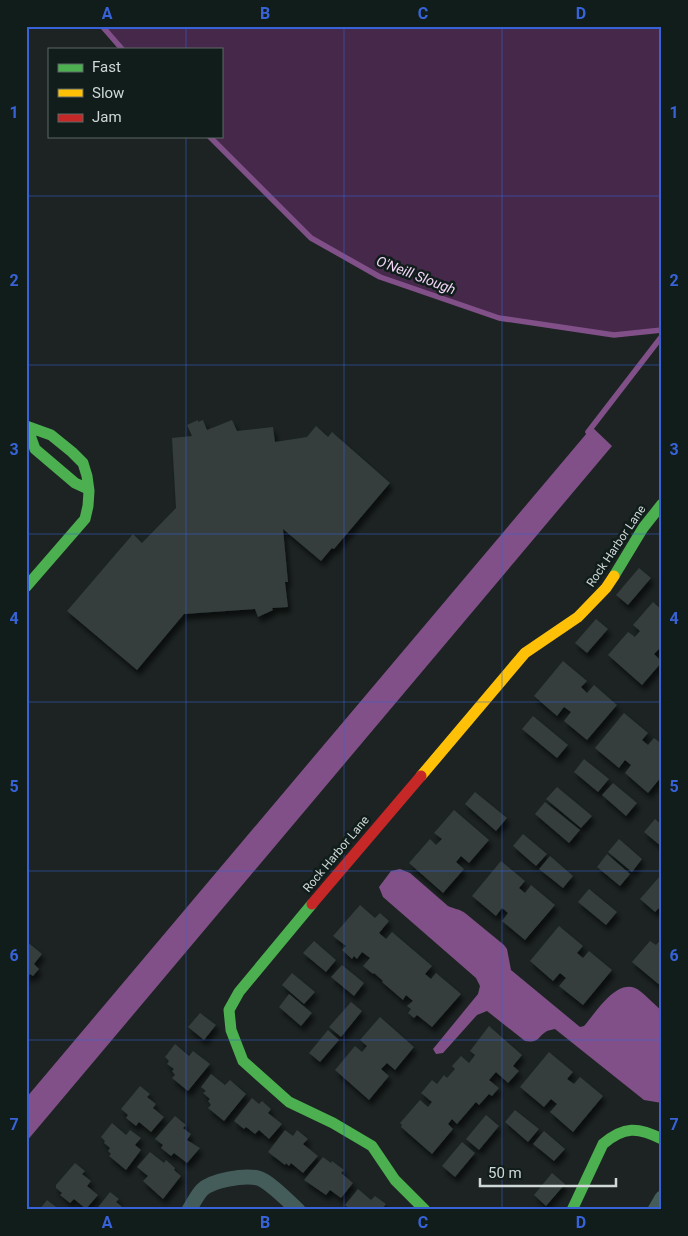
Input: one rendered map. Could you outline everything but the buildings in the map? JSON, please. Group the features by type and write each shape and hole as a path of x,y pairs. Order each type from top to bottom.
{"street":[{"path":"27,427 35,449 75,483 88,489"},
{"path":"26,587 84,519 89,508 86,470 82,461 49,433 27,427"},
{"name":"Rock Harbor Lane","path":"425,1210 396,1180 372,1146 333,1123 289,1102 243,1061 231,1030 229,1010 240,992 275,947 525,653 578,618 606,588 643,528 662,504"},
{"path":"572,1210 603,1144 608,1139 624,1131 636,1129 648,1132 662,1139"},
{"path":"189,1210 202,1190 211,1184 238,1178 259,1178 276,1190 298,1210"},
{"path":"655,1210 662,1198"}],"shaded area":[{"path":"102,26 662,26 662,330 614,335 499,318 380,277 311,238 211,138 222,138 222,48 121,48"},
{"path":"592,427 612,446 26,1142 26,1098"},
{"path":"400,869 410,873 448,906 465,913 504,945 507,949 511,970 580,1027 584,1026 606,1000 620,989 635,988 645,995 662,1011 662,1103 644,1100 555,1029 547,1031 536,1040 525,1041 487,1011 477,1015 443,1053 436,1054 433,1049 478,994 480,986 476,978 383,897 379,887 391,871"}],"waterway":[{"name":"O'Neill Slough","path":"102,26 121,48"},
{"name":"O'Neill Slough","path":"211,138 311,238 380,277 499,318 614,335 662,330"},
{"path":"588,432 662,336"}],"traffic: fast":[{"path":"26,426 51,435 83,463 89,491 85,519 26,587"},
{"path":"27,427 35,449 75,483 88,489"},
{"path":"614,576 643,528 662,504"},
{"path":"312,904 239,992 229,1010 231,1030 243,1061 289,1102 333,1123 372,1146 395,1180 425,1210"},
{"path":"572,1210 603,1144 618,1134 631,1130 646,1132 662,1139"}],"traffic: slow":[{"path":"421,776 525,653 578,617 606,588 614,576"}],"traffic: jam":[{"path":"312,904 421,776"}]}
